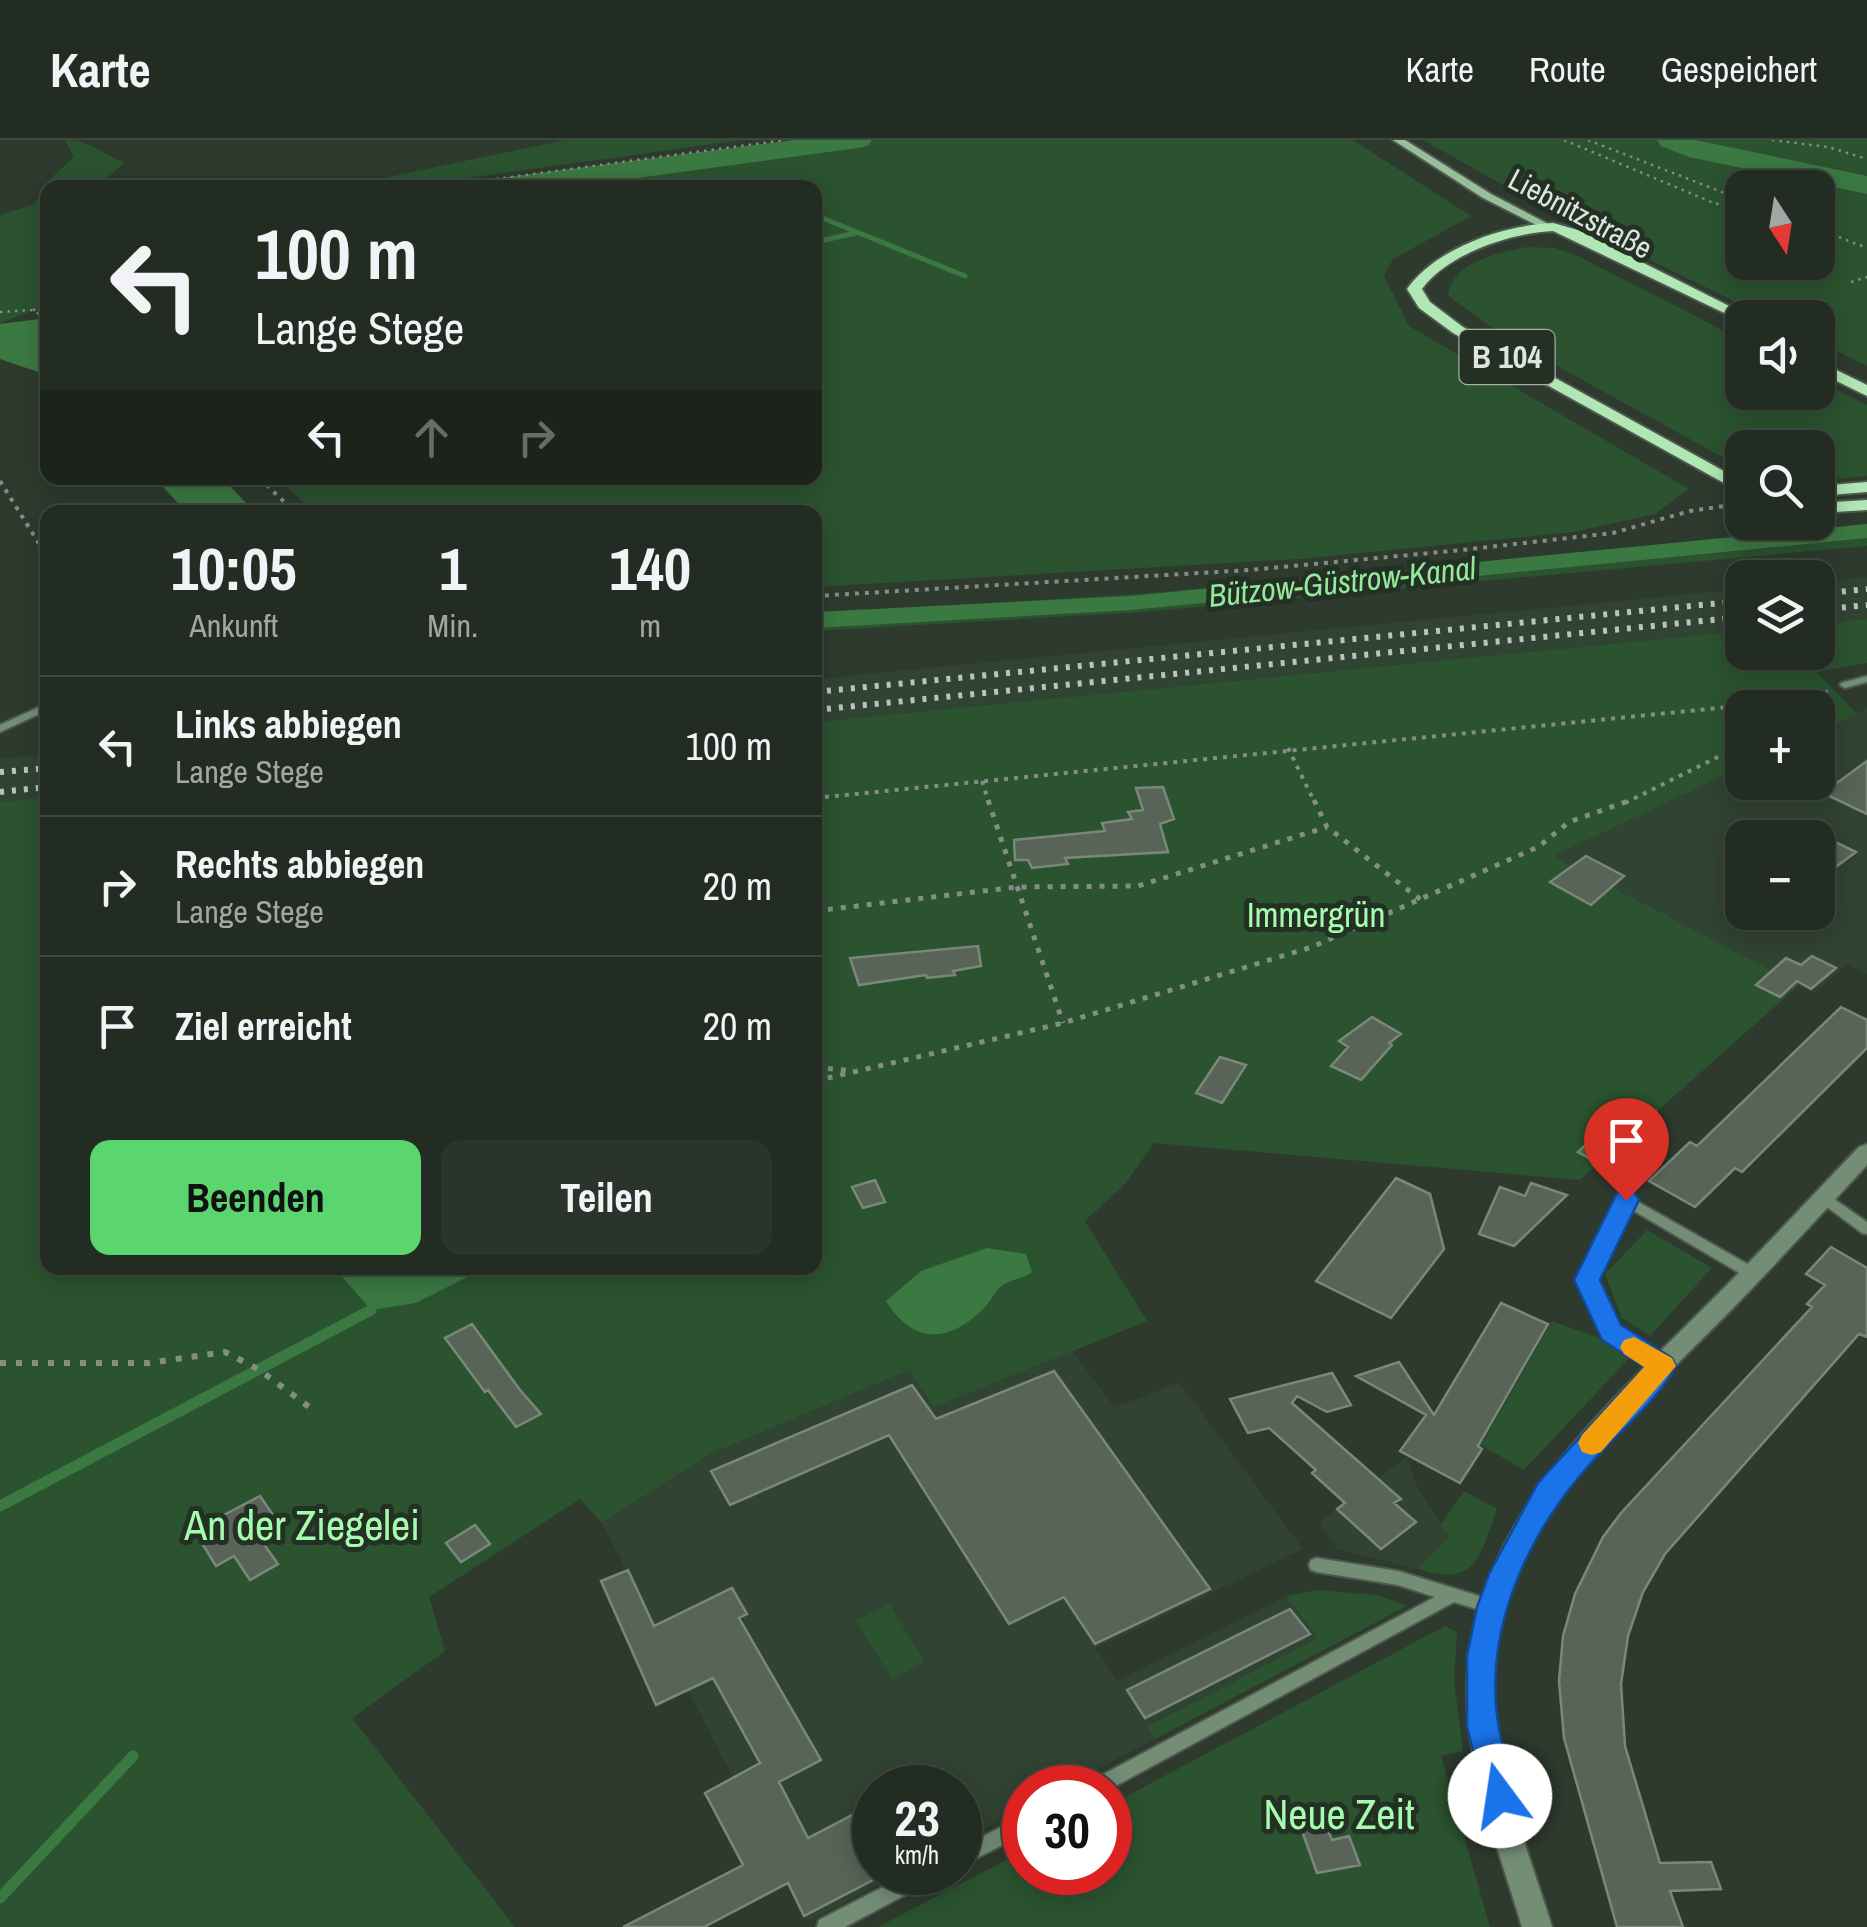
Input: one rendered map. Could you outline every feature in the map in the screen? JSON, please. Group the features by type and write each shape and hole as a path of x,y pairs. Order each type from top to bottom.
{"main road":[{"name":"Liebnitzstraße","path":"1398,140 1563,239 1725,319"},
{"path":"1548,227 1574,233 1725,308"},
{"name":"B 104","path":"1548,227 1484,245 1433,266 1419,278 1416,296 1458,330 1725,479"},
{"path":"1835,363 1867,379"},
{"path":"1835,375 1867,392"},
{"path":"1835,489 1867,486"},
{"path":"1835,507 1867,505"}],"street":[{"path":"1537,1927 1483,1726 1482,1656 1492,1607 1526,1528 1548,1491 1867,1152"}],"lane":[{"path":"1845,685 1867,678"},
{"path":"0,729 40,710"},
{"path":"1824,1197 1867,1230"},
{"path":"1662,1366 1611,1332 1587,1280 1626,1200 1753,1274"},
{"path":"1317,1565 1398,1578 1492,1607"},
{"path":"1132,1769 1453,1595"},
{"path":"826,1927 887,1895"}],"path":[{"path":"488,180 784,140"},
{"path":"1564,140 1716,204 1725,203"},
{"path":"1588,140 1725,194"},
{"path":"1772,140 1828,147 1867,159"},
{"path":"1835,236 1867,248"},
{"path":"1851,282 1867,276"},
{"path":"0,312 40,309"},
{"path":"33,310 40,315"},
{"path":"0,481 40,545"},
{"path":"266,485 288,505"},
{"path":"822,596 1231,571 1462,550 1613,533 1690,511 1725,506"},
{"path":"1832,690 1845,685"},
{"path":"822,797 1725,707"},
{"path":"1288,748 1328,827 1421,900"},
{"path":"822,1080 1063,1024 1312,946 1538,847 1570,822 1629,801 1725,753"},
{"path":"982,781 1063,1024"},
{"path":"822,910 1017,887 1138,886 1328,827"},
{"path":"822,1068 858,1071"},
{"path":"0,1363 148,1363 224,1352 258,1370 312,1409"}],"shaded area":[{"path":"40,319 40,373 0,359 0,324"},
{"path":"161,485 229,485 248,505 180,505"},
{"path":"1867,577 1867,619 1835,622 1835,580"},
{"path":"1725,591 1725,633 822,721 822,678"},
{"path":"1867,708 1867,974 1847,964 1814,993 1552,856 1725,775 1725,800 1835,800 1835,724"},
{"path":"40,755 40,798 0,802 0,759"},
{"path":"987,1248 1026,1254 1032,1272 1003,1285 983,1309 956,1329 931,1334 919,1331 896,1315 886,1301 921,1271"},
{"path":"340,1275 471,1275 416,1303 371,1310"},
{"path":"1072,1351 1115,1408 1179,1382 1303,1549 1096,1648 1117,1681 1286,1596 1318,1638 1148,1725 1155,1739 1105,1765 1002,1765 1002,1819 982,1830 982,1765 852,1765 852,1895 859,1895 807,1922 602,1523 710,1454 909,1370 935,1406"},
{"path":"1407,1457 1418,1489 1449,1536 1418,1569 1337,1549 1319,1523"}],"green space":[{"path":"65,140 89,145 124,162 103,180 50,180 74,157"},
{"path":"565,140 742,140 454,180 374,180"},
{"path":"829,140 1353,140 1471,216 1393,259 1384,276 1409,326 1689,489 1655,514 1574,532 1299,559 822,587 822,505 306,505 285,485 822,485 822,180 508,180 707,152"},
{"path":"1423,140 1867,140 1867,366 1835,350 1835,300 1732,300 1553,213"},
{"path":"40,195 40,309 0,323 0,215 34,204"},
{"path":"1527,247 1555,248 1725,331 1725,410 1835,410 1835,389 1867,405 1867,476 1835,479 1835,430 1725,430 1725,459 1510,340 1448,296 1458,274 1491,256"},
{"path":"1867,525 1867,546 1142,612 822,631 822,613 1140,594 1725,538 1835,540 1835,528"},
{"path":"1867,619 1867,663 1835,669 1835,622"},
{"path":"1725,633 1725,670 1828,670 1817,672 1834,690 1725,690 1725,775 1553,856 1799,985 1580,1180 1154,1143 1125,1184 1085,1221 1147,1321 934,1407 909,1370 710,1454 602,1523 580,1499 429,1597 445,1651 352,1718 515,1927 0,1927 0,802 40,798 40,1275 822,1275 822,721"},
{"path":"1835,691 1857,714 1835,725"},
{"path":"1647,1230 1712,1268 1650,1336 1622,1318 1605,1274"},
{"path":"1552,1321 1607,1341 1631,1356 1524,1470 1481,1445"},
{"path":"1464,1491 1497,1509 1480,1554 1465,1571 1453,1574 1418,1569 1449,1536 1441,1524"},
{"path":"1318,1590 1377,1595 1407,1606 1155,1739 1147,1726 1318,1638 1286,1596"},
{"path":"889,1604 925,1662 892,1679 856,1620"},
{"name":"Neue Zeit","path":"1445,1626 1457,1632 1454,1681 1463,1751 1441,1756 1490,1927 878,1927 939,1895 982,1895 982,1873 1002,1862 1002,1895 1132,1895 1132,1793"}],"building":[{"path":"1867,761 1867,814 1835,799 1835,784"},
{"path":"1163,787 1174,819 1160,824 1168,852 1065,858 1068,864 1032,868 1028,860 1015,860 1014,840 1105,831 1102,823 1132,819 1128,812 1143,810 1136,788"},
{"path":"1835,842 1856,852 1835,867"},
{"path":"1586,856 1624,876 1591,905 1550,882"},
{"path":"978,946 981,966 953,971 955,975 926,975 859,985 850,958"},
{"path":"1812,956 1836,968 1811,989 1797,981 1780,997 1756,985 1786,958 1801,965"},
{"path":"1841,1007 1867,1020 1867,1048 1742,1172 1735,1168 1695,1207 1649,1181 1690,1142 1697,1146"},
{"path":"1372,1017 1401,1034 1389,1043 1392,1045 1361,1080 1331,1066 1348,1047 1339,1041"},
{"path":"1220,1057 1246,1065 1222,1103 1196,1093"},
{"path":"1600,1131 1621,1144 1599,1164 1578,1152"},
{"path":"1396,1178 1430,1194 1444,1249 1391,1318 1316,1281"},
{"path":"875,1180 885,1202 863,1208 852,1187"},
{"path":"1531,1183 1567,1195 1514,1246 1479,1234 1500,1187 1525,1196"},
{"path":"1831,1247 1867,1268 1867,1337 1859,1334 1665,1554 1643,1592 1628,1636 1621,1684 1625,1746 1660,1863 1711,1862 1721,1889 1670,1891 1683,1927 1617,1927 1564,1738 1559,1681 1563,1636 1575,1594 1603,1537 1621,1513 1812,1307 1807,1304 1825,1285 1806,1274"},
{"path":"1501,1303 1548,1324 1460,1483 1400,1451 1426,1415 1356,1376 1399,1362 1434,1415"},
{"path":"472,1324 541,1414 516,1427 488,1390 485,1392 445,1338"},
{"path":"1054,1371 1210,1589 1095,1644 1064,1597 1009,1624 889,1435 730,1505 711,1471 912,1385 936,1419"},
{"path":"1332,1373 1351,1405 1327,1412 1297,1396 1292,1403 1401,1499 1394,1503 1416,1522 1381,1549 1337,1509 1345,1503 1312,1473 1316,1470 1269,1428 1248,1433 1230,1399"},
{"path":"260,1496 282,1528 261,1540 278,1564 250,1580 234,1556 216,1566 203,1545 225,1532 218,1518"},
{"path":"475,1525 490,1544 461,1562 446,1543"},
{"path":"628,1570 654,1626 732,1588 747,1614 739,1618 821,1760 779,1782 808,1838 852,1815 852,1891 804,1916 788,1883 704,1927 623,1927 743,1865 705,1793 760,1763 713,1678 656,1705 601,1581"},
{"path":"1290,1609 1310,1634 1145,1718 1127,1690"},
{"path":"1325,1823 1332,1840 1349,1836 1360,1865 1317,1873 1301,1828"}],"waterway":[{"path":"554,180 858,140"},
{"path":"1671,140 1699,151 1867,185"},
{"path":"822,218 965,276"},
{"path":"822,240 856,233"},
{"name":"Bützow-Güstrow-Kanal","path":"822,620 1131,603 1867,531"},
{"path":"0,1506 371,1310"},
{"path":"0,1898 133,1756"}],"railway":[{"path":"1835,592 1867,589"},
{"path":"822,691 1725,603"},
{"path":"1835,608 1867,605"},
{"path":"822,709 1725,619"},
{"path":"0,772 40,769"},
{"path":"0,792 40,788"}],"slow traffic":[{"path":"1592,1443 1662,1366 1634,1347"}],"route":[{"path":"1500,1796 1483,1726 1482,1656 1492,1607 1504,1574 1548,1491 1662,1366 1611,1332 1587,1280 1626,1200"}],"park label":[{"name":"Immergrün","path":"1316,915"},
{"name":"An der Ziegelei","path":"302,1525"}]}
